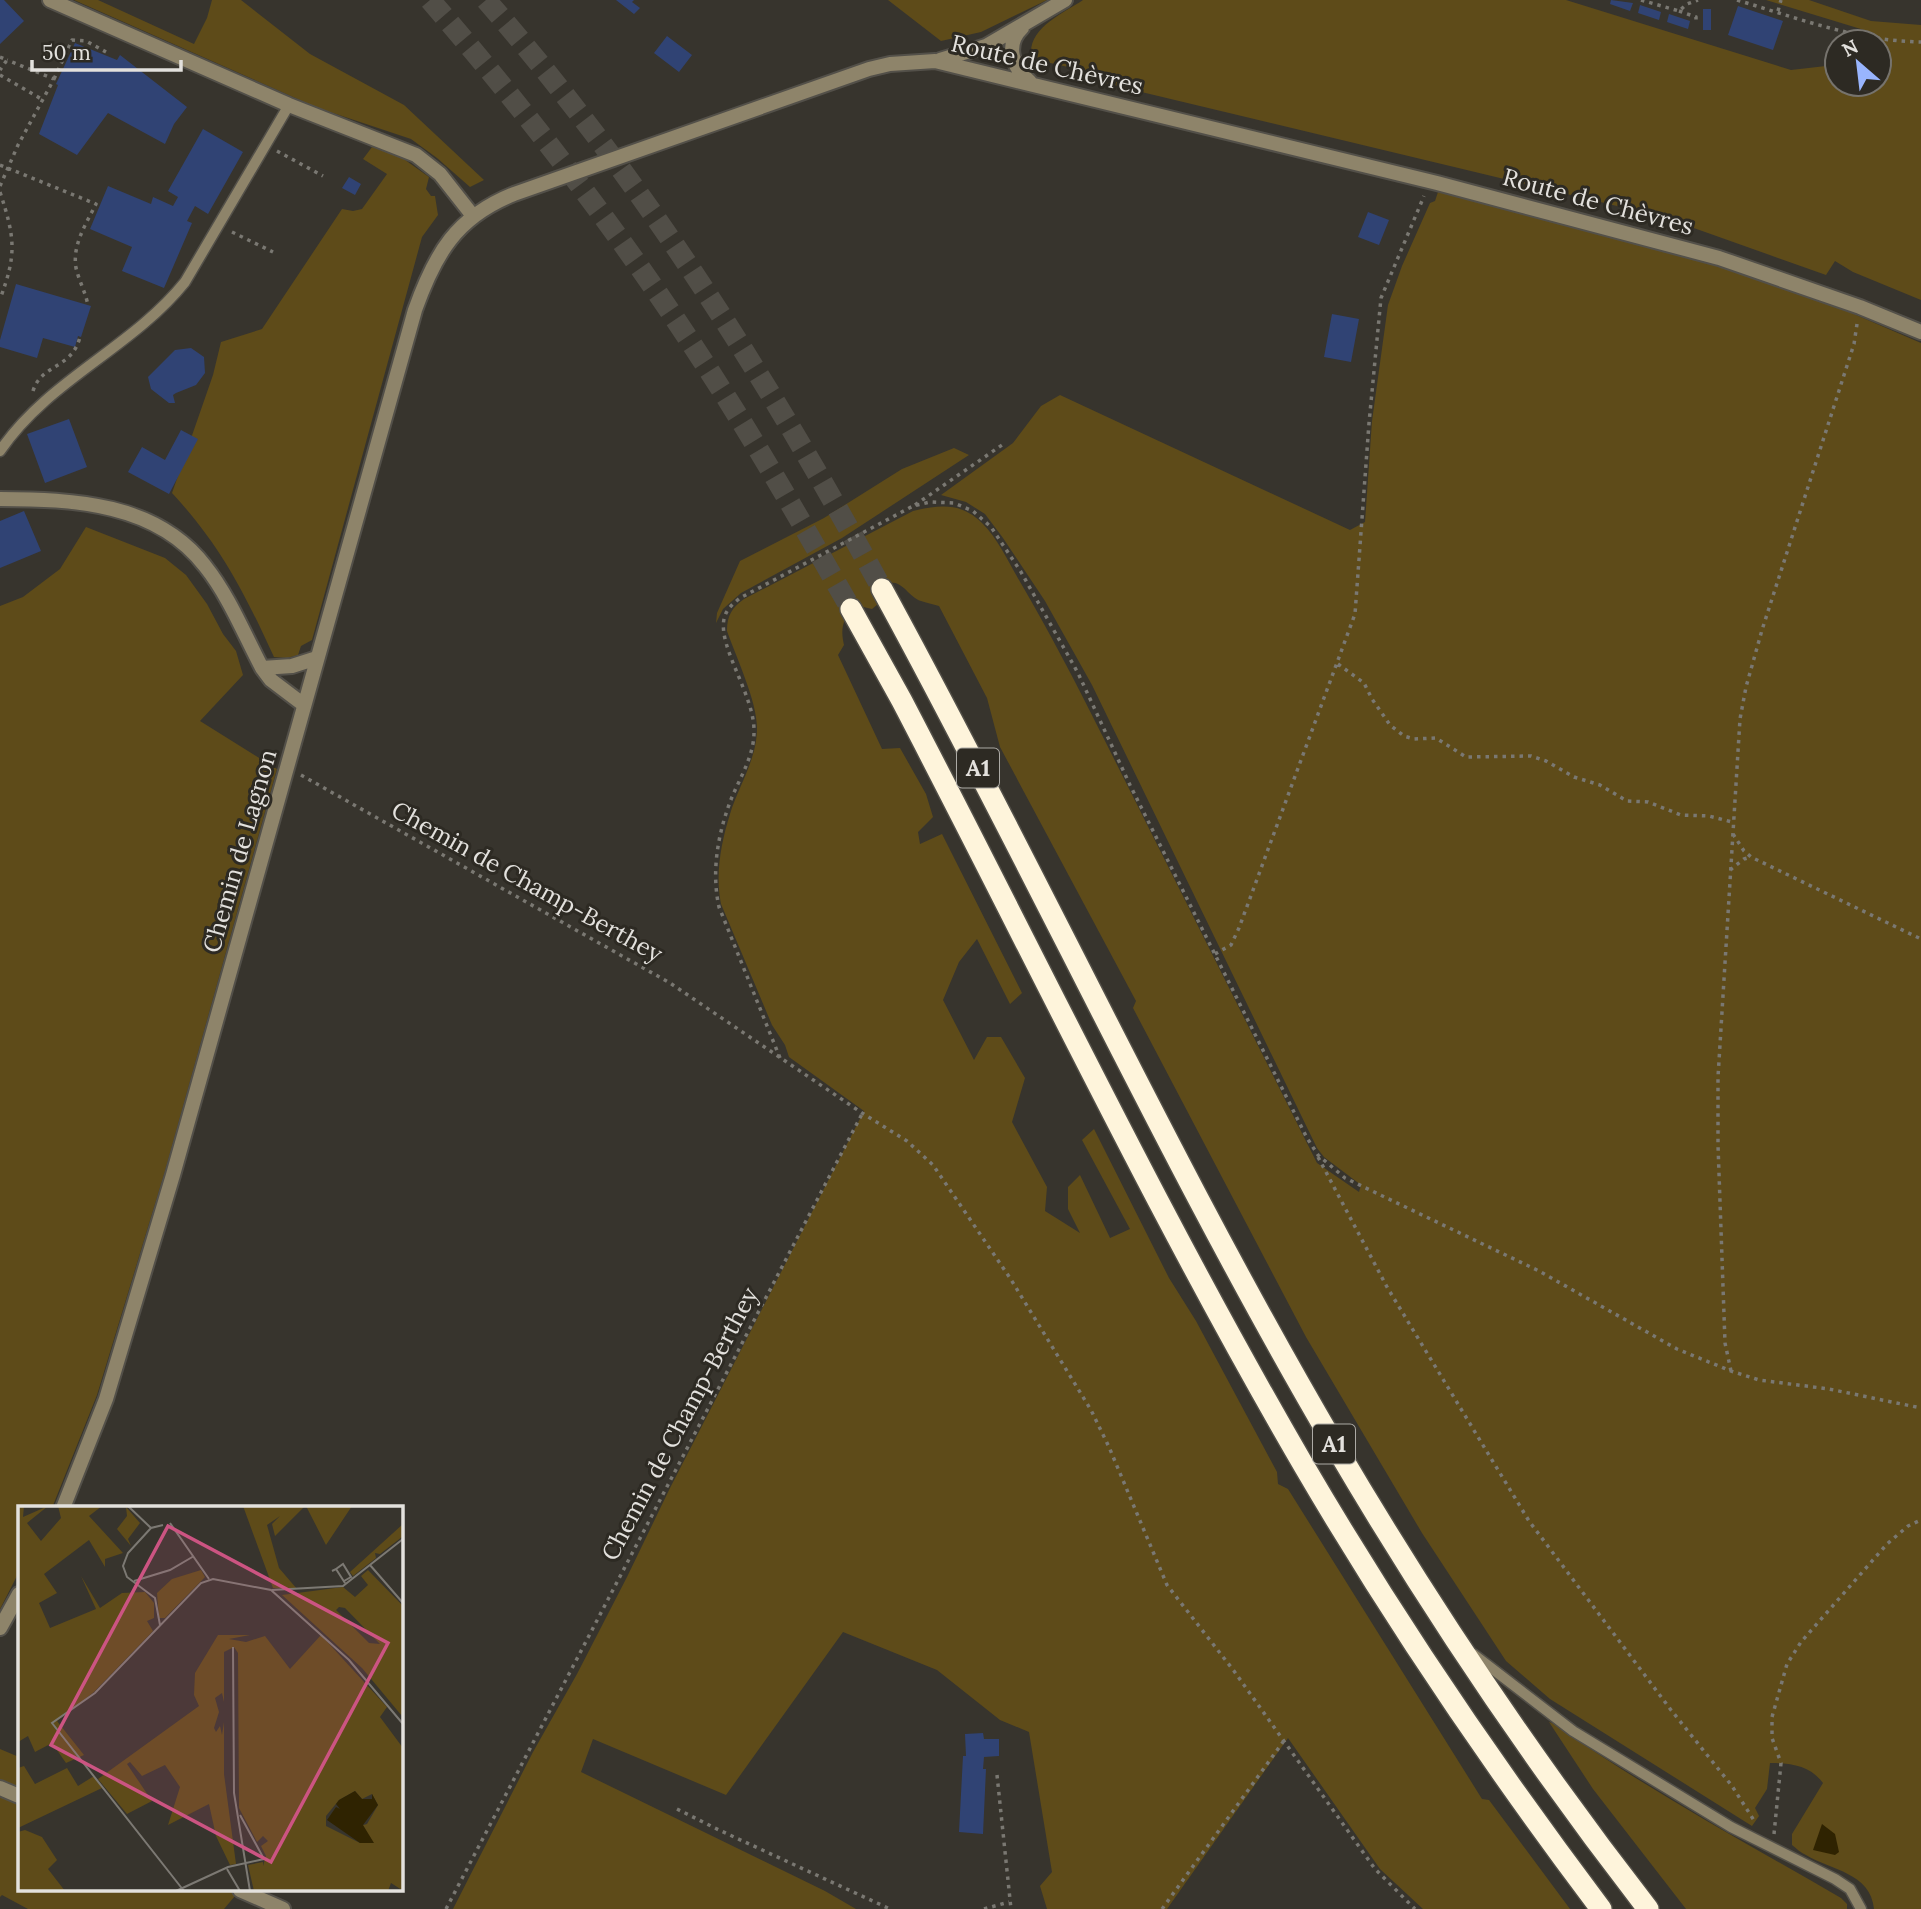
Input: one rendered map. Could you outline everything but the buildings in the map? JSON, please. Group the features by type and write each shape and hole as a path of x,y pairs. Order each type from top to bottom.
{"highway":[{"name":"A1","path":"882,589 951,716 1227,1252 1333,1443 1453,1639 1588,1831 1648,1909"},
{"name":"A1","path":"851,609 934,762 1203,1283 1304,1465 1435,1678 1601,1909"}],"street":[{"path":"50,0 289,105 416,155 440,174 473,216"},
{"path":"936,61 986,46 1065,0"},
{"path":"1028,22 1016,34 1011,45 1016,67 1031,84"},
{"name":"Route de Chèvres","path":"473,216 486,206 514,194 869,69 890,64 936,61 1430,181 1719,258 1860,307 1921,332"},
{"name":"Chemin de Lagnon","path":"64,1506 106,1399 140,1287 424,284 439,254 473,216"},
{"path":"0,499 80,502 142,519 173,534 191,548 216,581 271,680 304,705"},
{"path":"262,668 292,666 317,658"},
{"path":"0,1628 18,1596"},
{"path":"0,1788 18,1796"},
{"path":"245,1892 283,1909"}],"lane":[{"path":"0,451 26,419 65,383 143,325 185,282 289,105"},
{"path":"1453,1639 1573,1731 1731,1827 1835,1879 1850,1889 1861,1909"}],"path":[{"path":"1642,0 1696,17 1696,20"},
{"path":"1679,11 1698,0"},
{"path":"1737,0 1839,31 1888,41 1921,42"},
{"path":"1778,12 1782,0"},
{"path":"0,186 6,168 72,40 86,41 106,52"},
{"path":"0,57 54,79"},
{"path":"0,70 7,60"},
{"path":"0,75 43,100"},
{"path":"279,152 323,176"},
{"path":"0,164 96,205 81,235 75,255 77,272 88,306"},
{"path":"1215,954 1231,945 1239,928 1355,614 1381,298 1430,181"},
{"path":"0,192 10,223 13,244 10,270 0,299"},
{"path":"223,228 272,252"},
{"path":"1731,1371 1725,1343 1718,1077 1740,719 1762,630 1854,344 1860,307"},
{"path":"780,1058 719,907 716,893 715,868 719,842 731,801 751,752 754,733 750,702 727,645 723,624 725,615 740,598 913,506 1002,445"},
{"path":"913,506 930,502 954,503 974,511 991,527 1041,605 1078,673 1130,785 1307,1138 1387,1287 1529,1521 1732,1786 1771,1847"},
{"path":"1338,664 1364,683 1390,725 1404,736 1414,739 1436,738 1466,757 1531,757 1546,761 1574,777 1600,785 1627,802 1648,802 1681,815 1732,822"},
{"name":"Chemin de Champ-Berthey","path":"286,767 670,983 907,1141 933,1165 1010,1278 1091,1410 1167,1585 1234,1671 1375,1869 1415,1909"},
{"path":"1732,832 1751,857 1921,939"},
{"path":"1729,871 1751,857"},
{"name":"Chemin de Champ-Berthey","path":"446,1909 862,1113"},
{"path":"1318,1155 1345,1178 1539,1271 1677,1349 1759,1380 1829,1389 1921,1408"},
{"path":"1776,1827 1781,1763 1772,1738 1772,1717 1787,1664 1801,1642 1887,1544 1908,1526 1921,1520"},
{"path":"1162,1909 1283,1742"},
{"path":"997,1775 1011,1909"},
{"path":"677,1809 890,1909"},
{"path":"984,1909 1009,1902"}],"shaded area":[{"path":"74,0 98,0 194,44 207,18 212,0 241,0 310,54 404,105 484,180 470,187 411,139 318,108"},
{"path":"888,0 1047,0 981,32 941,41"},
{"path":"1083,0 1566,0 1791,70 1823,66 1823,98 1893,98 1893,28 1858,28 1766,0 1809,0 1871,21 1921,25 1921,300 1853,272 1835,261 1826,275 1691,227 1617,206 1083,78 1068,67 1037,60 1031,55 1036,36 1058,16"},
{"path":"372,147 401,157 429,177 426,189 431,196 435,196 438,215 422,237 312,640 301,646 298,655 274,657 230,570 172,493 213,375 221,342 262,329 342,209 362,209 387,174 363,159"},
{"path":"1438,192 1719,266 1840,308 1921,343 1921,1909 1874,1909 1866,1887 1858,1880 1804,1854 1792,1845 1792,1834 1823,1783 1812,1772 1793,1765 1770,1763 1767,1789 1755,1808 1759,1816 1752,1826 1550,1699 1506,1661 1422,1533 1306,1337 1133,1008 1136,1001 1000,747 987,698 939,606 916,599 892,582 886,583 878,594 878,604 872,609 855,605 851,610 845,619 842,633 844,645 838,655 882,749 900,748 926,794 933,817 918,832 920,844 942,834 1022,993 1010,1004 977,939 959,962 943,1000 974,1060 987,1037 1001,1037 1025,1078 1012,1122 1047,1187 1045,1211 1080,1233 1068,1209 1068,1187 1080,1175 1110,1238 1130,1229 1082,1140 1094,1129 1169,1278 1196,1321 1277,1472 1278,1484 1288,1489 1482,1799 1489,1800 1570,1909 1423,1909 1380,1869 1288,1738 1167,1909 1047,1909 1040,1886 1052,1872 1029,1732 1000,1720 937,1670 843,1632 726,1795 593,1739 581,1772 825,1891 856,1909 453,1909 627,1577 864,1111 789,1057 772,1025 721,904 719,870 722,847 730,814 754,750 757,728 750,692 727,631 729,616 740,602 913,511 932,507 958,508 982,523 1002,550 1072,677 1317,1163 1359,1192 1361,1185 1324,1157 1317,1148 1092,685 1045,601 985,514 966,502 941,495 1013,443 1041,406 1060,395 1350,530 1365,522 1372,421 1388,305 1402,266 1430,203 1435,201"},
{"path":"954,448 969,455 842,538 741,593 723,609 716,623 717,613 740,561 824,518 902,469"},
{"path":"86,527 165,558 186,575 236,651 243,675 200,721 277,769 165,1171 97,1395 53,1506 18,1506 18,1574 0,1609 0,606 23,597 60,569"},
{"path":"1549,1722 1660,1793 1841,1898 1847,1904 1847,1909 1686,1909 1593,1789"},
{"path":"0,1749 18,1757 18,1892 238,1892 224,1909 28,1909 2,1895 0,1897"},
{"path":"1822,1824 1835,1834 1839,1852 1835,1855 1813,1850"}],"tunnel":[{"path":"430,0 541,135 645,275 747,430 851,609"},
{"path":"486,0 598,138 700,283 794,434 882,589"}]}
